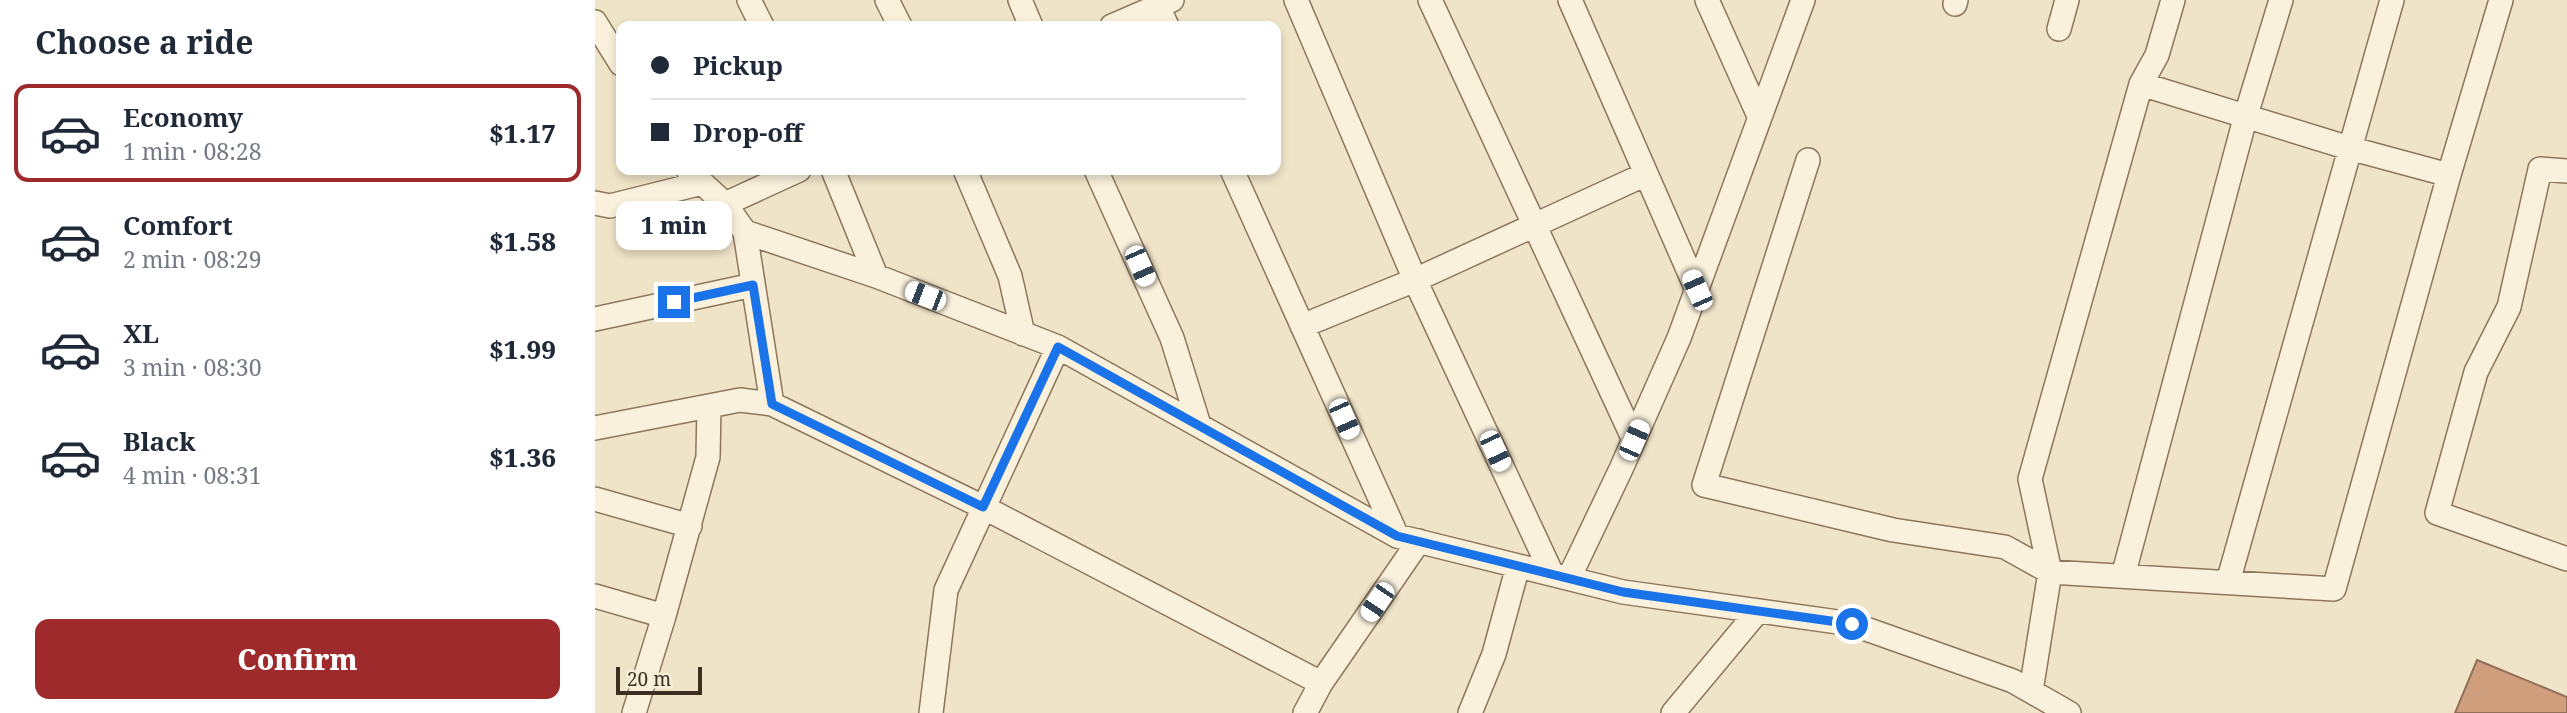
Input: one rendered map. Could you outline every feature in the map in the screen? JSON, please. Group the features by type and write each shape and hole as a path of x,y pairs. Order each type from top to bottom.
{"street":[{"path":"749,0 760,21"},
{"path":"887,0 898,21"},
{"path":"1020,0 1029,21"},
{"path":"1296,0 1415,279 1560,576"},
{"path":"1430,0 1634,440"},
{"path":"1570,0 1697,290"},
{"path":"1707,0 1759,116"},
{"path":"1560,576 1634,440 1679,338 1803,0"},
{"path":"2059,29 2067,0"},
{"path":"2031,691 2050,572 2031,479 2141,83 2157,55 2173,0"},
{"path":"2123,576 2246,115 2281,0"},
{"path":"2228,582 2392,0"},
{"path":"1808,160 1704,485 1893,530 2005,547 2050,572 2335,589 2449,174 2501,0"},
{"path":"1126,21 1163,8"},
{"path":"595,22 616,56"},
{"path":"2141,83 2349,148 2449,174"},
{"path":"2567,170 2540,169 2509,307 2476,372 2437,513 2567,559"},
{"path":"1302,326 1415,279 1646,174"},
{"path":"725,204 788,175"},
{"path":"835,175 876,276"},
{"path":"967,175 1010,276 1023,334"},
{"path":"1098,175 1172,338 1199,425"},
{"path":"1234,175 1302,326 1408,539"},
{"path":"595,203 610,206 695,176 725,204 745,232 772,404"},
{"path":"745,232 876,276 1058,347 1408,539 1623,592 1852,624 2013,681 2069,713"},
{"path":"595,318 753,285"},
{"path":"931,713 946,590 1058,347"},
{"path":"595,428 740,400 772,404 983,507 1321,683"},
{"path":"634,713 708,457 709,406"},
{"path":"595,499 689,526"},
{"path":"1305,713 1408,539"},
{"path":"1470,713 1494,654 1518,566"},
{"path":"595,596 664,616"},
{"path":"1673,713 1758,611"}],"building":[{"path":"2477,660 2567,697 2567,713 2455,713"}],"route":[{"path":"674,302 753,285 772,404 983,507 1058,347 1397,536 1623,592 1852,624"}]}
